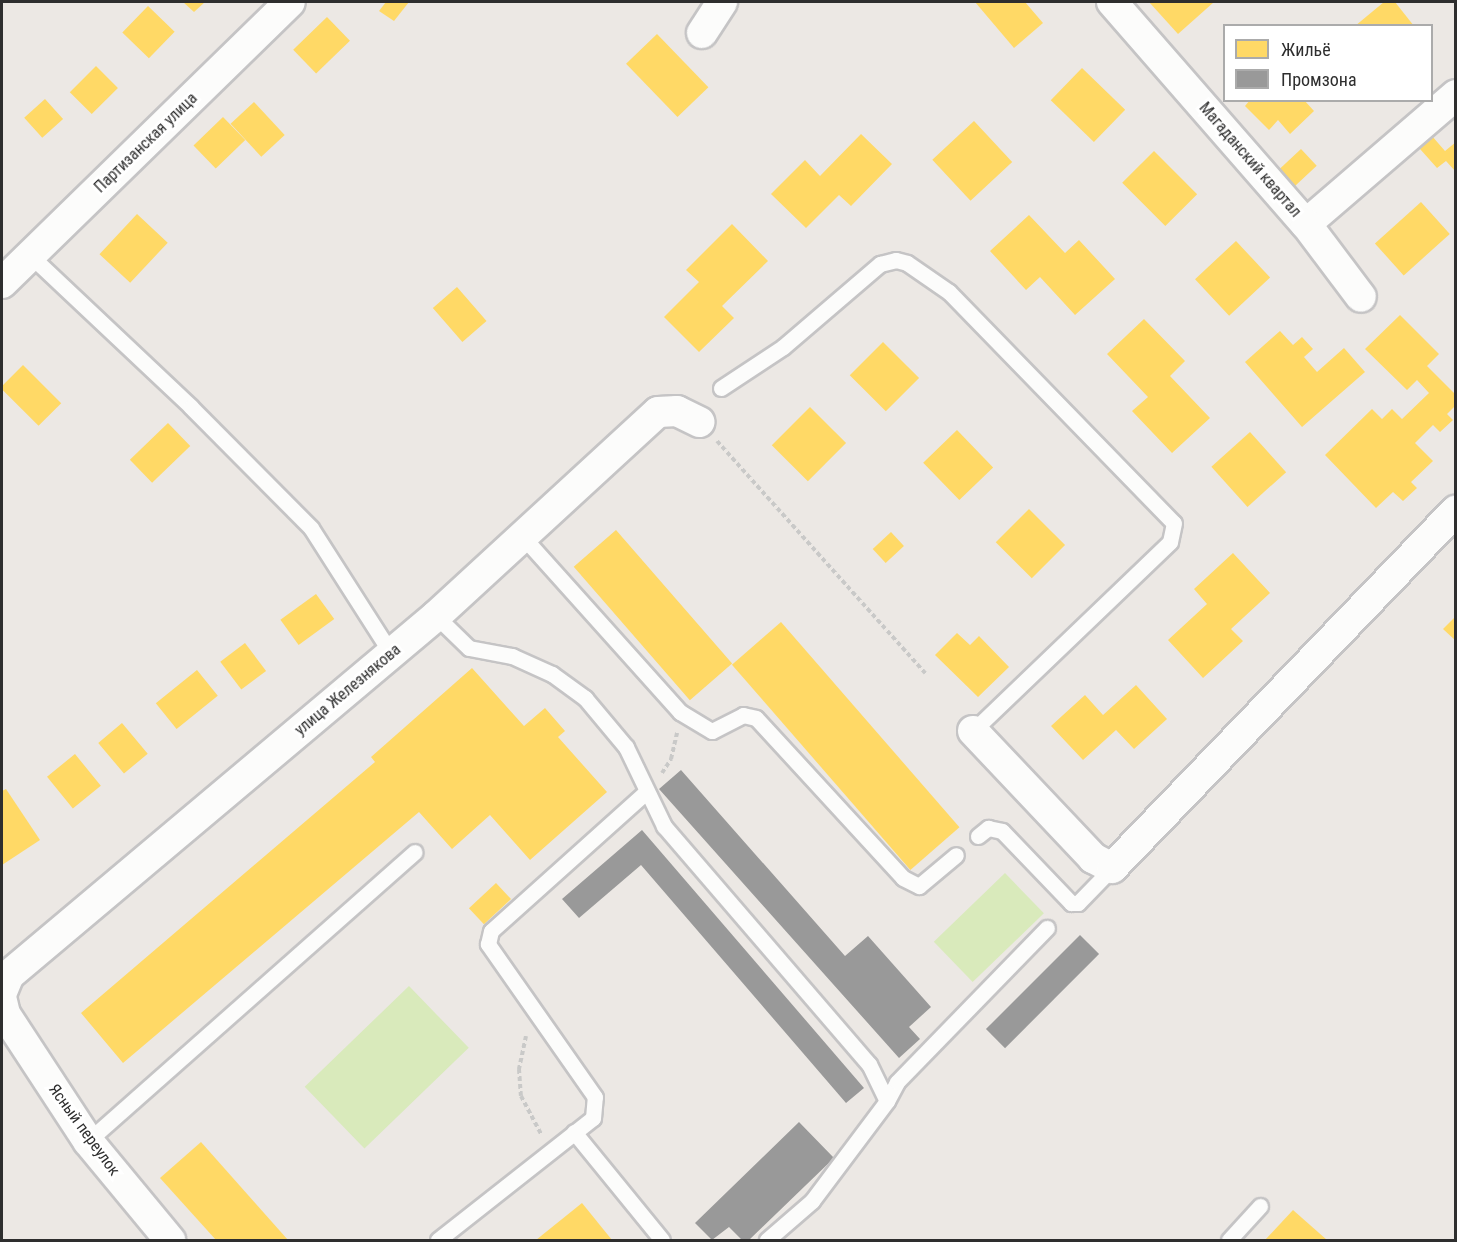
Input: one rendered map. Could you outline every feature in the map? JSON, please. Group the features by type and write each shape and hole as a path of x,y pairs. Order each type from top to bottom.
{"street":[{"name":"Партизанская улица","path":"2,283 290,2"},
{"path":"702,33 722,2"},
{"name":"Магаданский квартал","path":"1112,2 1306,225 1455,95"},
{"path":"1306,225 1361,297"},
{"name":"улица Железнякова","path":"3,1002 9,975 436,616 524,538 658,412 678,411 700,422"},
{"path":"973,731 1094,858 1112,868 1455,511"},
{"name":"Ясный переулок","path":"3,1002 88,1141 170,1240"}],"lane":[{"path":"31,256 191,407 310,528 391,653"},
{"path":"721,388 783,346 880,264 896,260 908,263 949,292 1174,522 1170,542 973,731"},
{"path":"524,538 692,723 712,731 747,714 756,718 913,885 926,882 956,855"},
{"path":"436,616 470,648 512,656 552,674 585,698 626,747 664,826 869,1064 887,1101"},
{"path":"438,1240 593,1118 595,1097 488,944 491,931 646,792"},
{"path":"978,836 988,828 1002,831 1071,903 1078,903 1112,868"},
{"path":"88,1141 415,852"},
{"path":"767,1240 812,1201 887,1101 897,1082 1047,928"},
{"path":"574,1132 662,1240"},
{"path":"1229,1240 1260,1206"}],"path":[{"path":"700,422 925,673"},
{"path":"646,792 671,759 677,735"},
{"path":"533,1010 519,1069 521,1096 530,1118 552,1150"}],"green space":[{"path":"1005,873 1044,913 973,982 934,942"},
{"path":"409,986 469,1048 364,1149 305,1087"}],"building: Жильё":[{"path":"183,2 205,2 194,12"},
{"path":"386,2 409,2 394,21 379,11"},
{"path":"975,2 1025,2 1043,23 1014,48"},
{"path":"1149,2 1214,2 1178,34"},
{"path":"1384,2 1395,2 1412,24 1357,24"},
{"path":"148,6 175,32 149,58 122,33"},
{"path":"327,17 350,41 316,73 293,50"},
{"path":"657,34 708,87 677,117 626,64"},
{"path":"96,66 118,88 92,114 70,92"},
{"path":"1082,68 1125,110 1094,142 1051,100"},
{"path":"45,99 63,119 42,138 24,118"},
{"path":"254,102 285,135 261,157 231,124"},
{"path":"1248,102 1306,102 1314,111 1290,134 1278,120 1269,130 1245,106"},
{"path":"223,117 245,140 216,168 194,145"},
{"path":"974,121 1012,162 971,201 932,160"},
{"path":"1425,128 1445,151 1456,142 1456,172 1446,161 1437,168 1412,140"},
{"path":"861,134 892,164 851,206 839,195 806,228 771,194 805,160 820,176"},
{"path":"1301,149 1317,166 1290,191 1274,174"},
{"path":"1154,151 1197,194 1165,226 1122,183"},
{"path":"1421,202 1450,234 1404,275 1375,243"},
{"path":"137,214 168,243 130,283 99,254"},
{"path":"1029,215 1065,253 1079,240 1115,279 1075,315 1040,277 1026,290 990,251"},
{"path":"732,224 768,261 722,306 734,318 699,352 664,317 699,282 686,270"},
{"path":"1236,241 1270,278 1229,316 1195,279"},
{"path":"457,287 487,321 462,342 433,308"},
{"path":"1400,315 1439,354 1427,366 1456,395 1456,405 1447,414 1453,420 1440,432 1433,425 1415,443 1433,461 1411,482 1417,488 1403,501 1393,492 1376,508 1325,455 1372,409 1382,419 1392,409 1402,419 1429,393 1417,380 1407,390 1365,349"},
{"path":"1144,319 1185,361 1170,376 1210,418 1172,453 1132,411 1148,397 1107,354"},
{"path":"1280,331 1293,345 1302,337 1313,349 1304,357 1317,372 1344,348 1365,372 1302,427 1245,362"},
{"path":"883,342 919,378 886,411 850,375"},
{"path":"23,365 61,403 39,426 2,389 2,386"},
{"path":"810,407 846,443 808,481 772,445"},
{"path":"168,423 190,446 152,483 130,460"},
{"path":"957,430 993,467 959,500 923,463"},
{"path":"1250,432 1286,472 1247,507 1211,467"},
{"path":"1029,509 1065,545 1032,578 996,542"},
{"path":"616,530 732,664 690,700 574,567"},
{"path":"891,532 904,546 886,563 873,549"},
{"path":"1233,553 1270,593 1231,629 1243,641 1203,678 1168,640 1207,604 1194,589"},
{"path":"316,594 334,619 299,645 280,620"},
{"path":"1456,616 1456,641 1443,629"},
{"path":"781,622 959,827 910,870 732,665"},
{"path":"957,633 970,645 979,636 1009,667 978,697 935,655"},
{"path":"245,643 266,671 241,690 220,662"},
{"path":"472,668 524,726 545,708 565,731 558,737 607,792 530,860 490,815 452,849 419,812 123,1063 81,1013 375,762 371,757"},
{"path":"197,670 218,696 177,729 156,703"},
{"path":"1136,685 1167,719 1134,749 1116,730 1083,760 1051,726 1085,695 1103,715"},
{"path":"122,723 148,754 124,774 98,743"},
{"path":"75,754 101,786 73,809 47,777"},
{"path":"6,789 40,840 2,865 2,791"},
{"path":"496,883 511,899 484,924 469,908"},
{"path":"201,1142 288,1240 216,1240 160,1178"},
{"path":"582,1203 612,1240 536,1240"},
{"path":"1293,1210 1327,1240 1265,1240"}],"building: Промзона":[{"path":"681,770 845,956 868,936 931,1007 909,1027 920,1039 899,1058 659,789"},
{"path":"642,830 864,1088 846,1103 641,865 579,918 562,899"},
{"path":"1080,935 1099,954 1005,1048 986,1029"},
{"path":"799,1122 834,1158 749,1240 742,1240 729,1227 712,1240 695,1223"}]}
